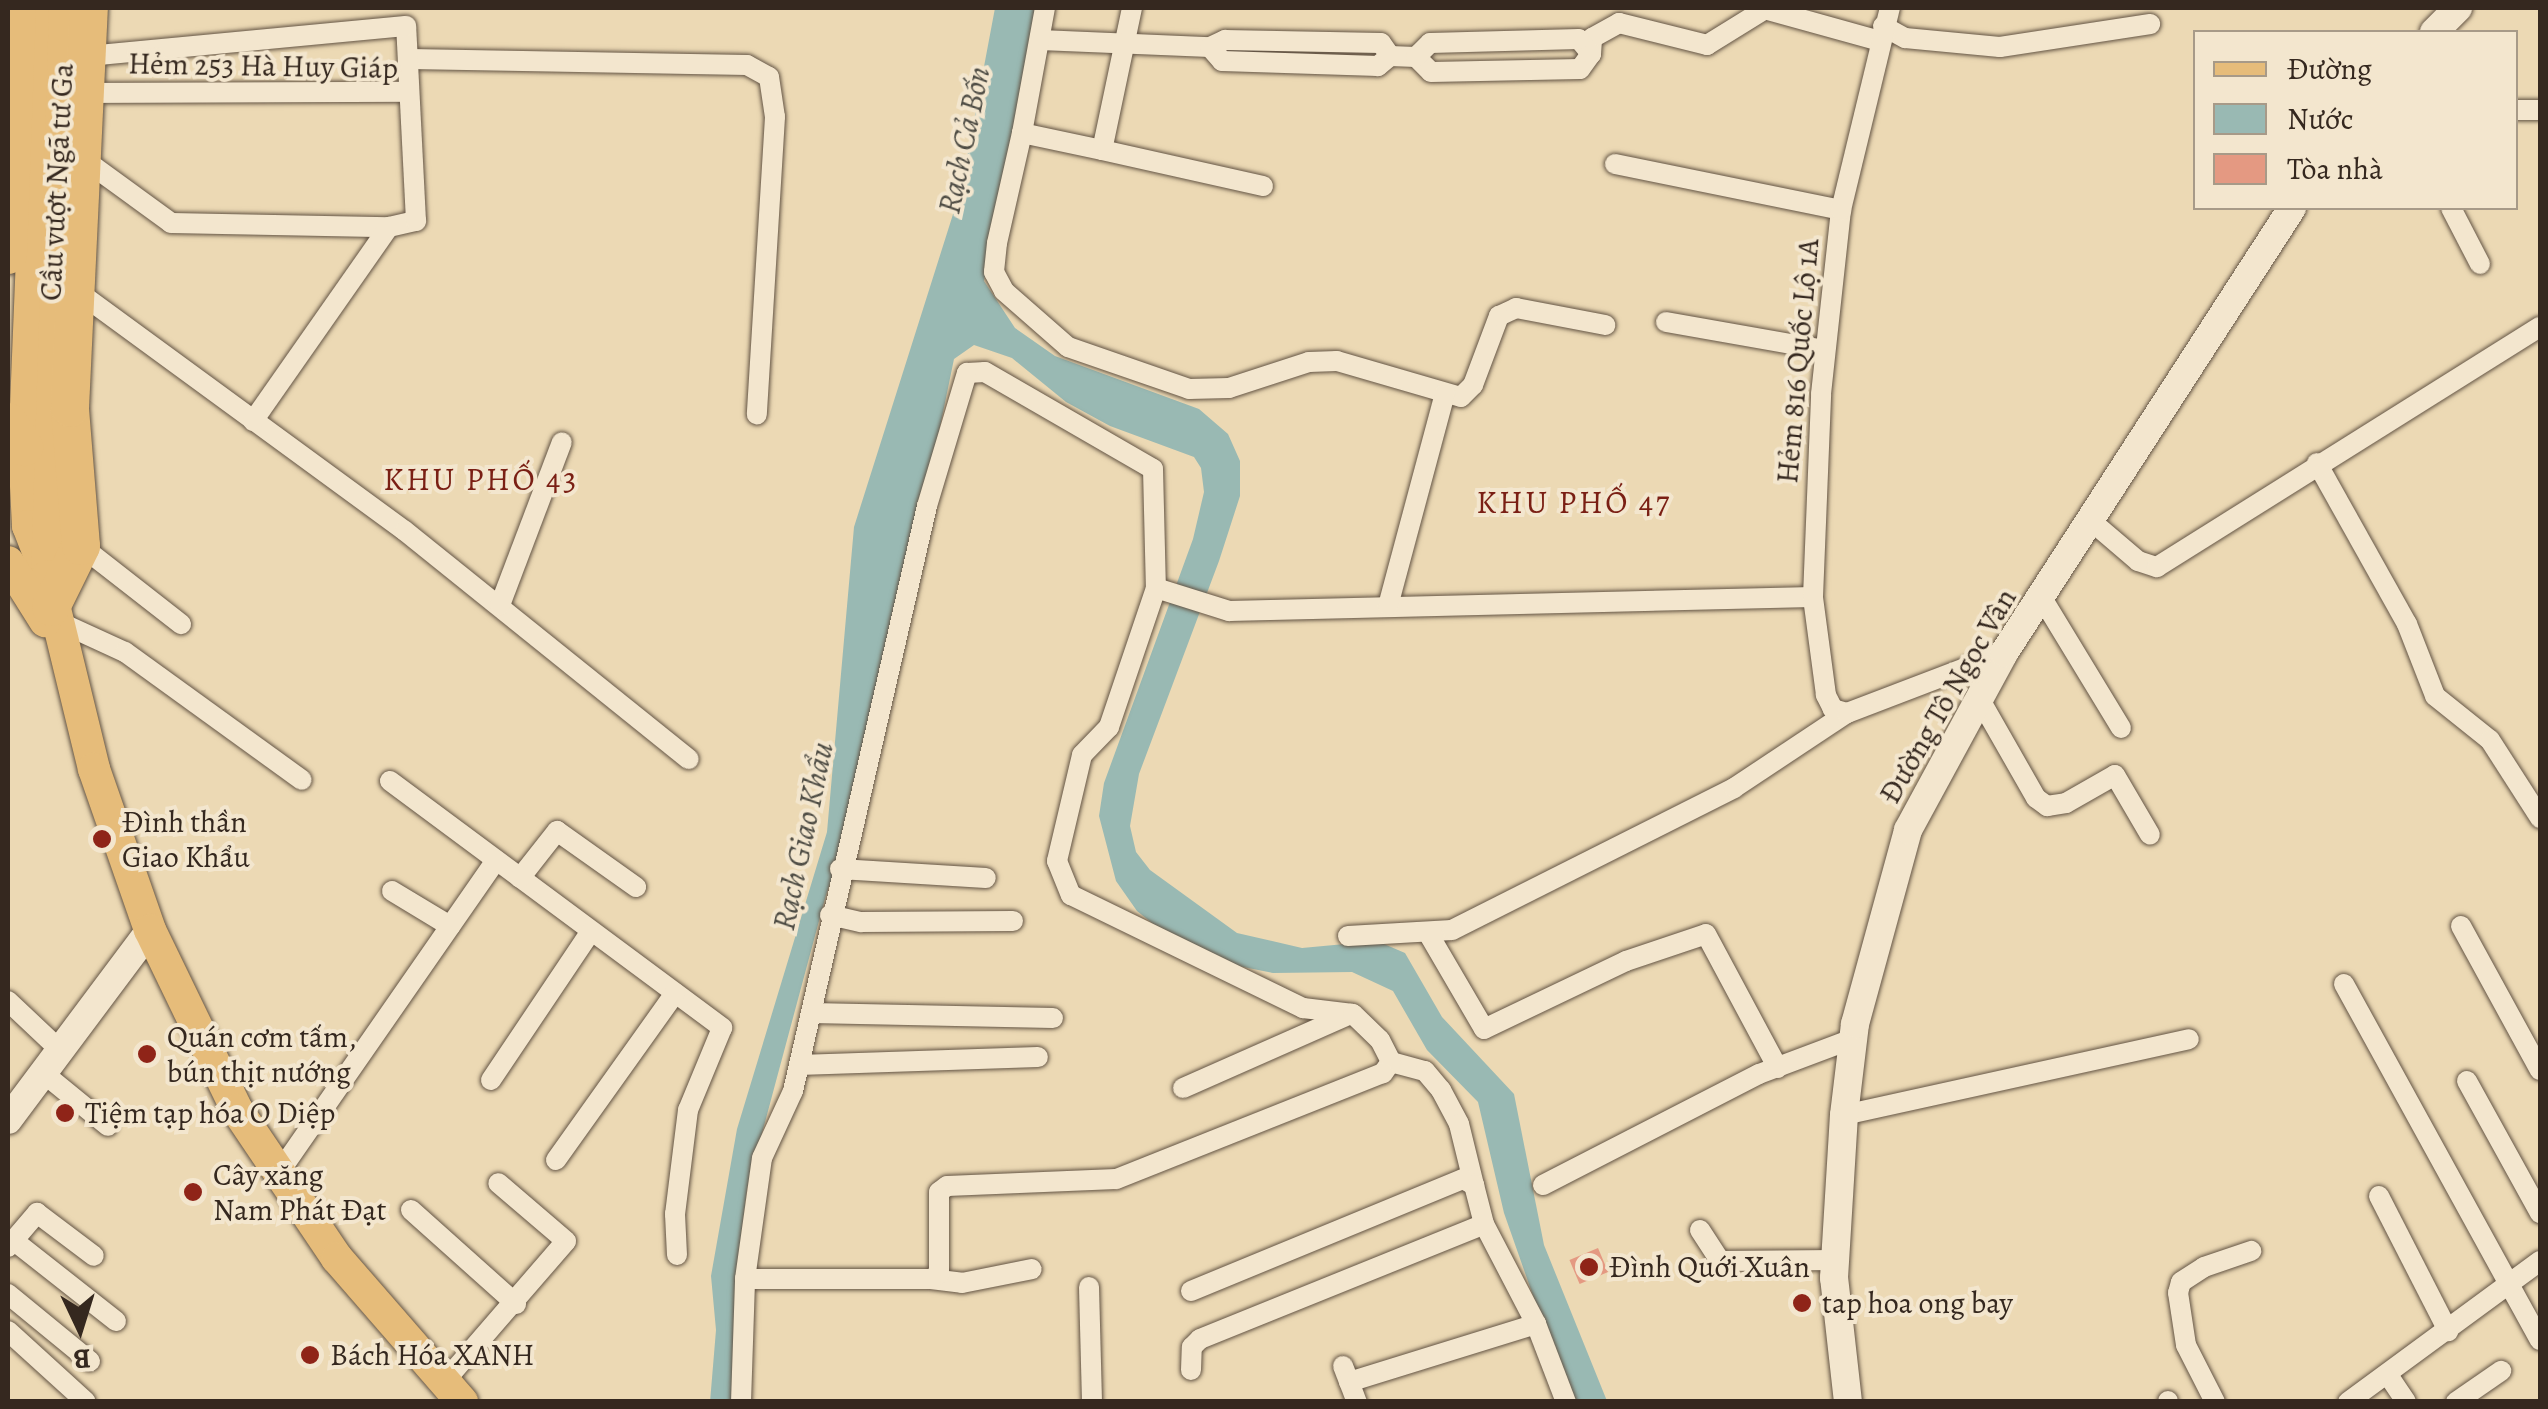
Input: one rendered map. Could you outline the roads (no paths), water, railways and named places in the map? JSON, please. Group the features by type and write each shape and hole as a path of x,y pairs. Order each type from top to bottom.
{"highway":[{"path":"8,256 17,8"},
{"path":"53,613 81,546 70,408 89,8"}],"main road":[{"name":"Cầu vượt Ngã tư Ga","path":"38,355 42,8"},
{"name":"Cầu vượt Ngã tư Ga","path":"38,355 65,8"},
{"path":"38,355 16,508 53,613 112,827 150,930 214,1066 278,1174 337,1258 453,1392"},
{"path":"22,451 54,524 53,613"},
{"path":"8,562 53,613"}],"street":[{"path":"1045,8 994,272 1030,318 1068,347 1189,390 1229,388 1309,362 1337,361 1446,393 1469,394 1499,316 1516,308 1606,325"},
{"path":"1102,150 1132,8"},
{"path":"1040,40 1210,47 1222,61 1378,66 1390,56 1416,57 1431,72 1580,68 1591,54 1592,38 1618,23 1706,44 1763,8 1884,25 1904,38 2000,47 2150,24"},
{"path":"2436,30 2458,8"},
{"name":"Hẻm 816 Quốc Lộ 1A","path":"1847,712 1833,709 1826,695 1813,597 1824,350 1841,210 1884,25"},
{"path":"86,75 406,26 409,92"},
{"path":"1416,57 1430,43 1579,39 1591,54"},
{"path":"410,59 747,66 769,77 776,117 757,414"},
{"name":"Hẻm 253 Hà Huy Giáp","path":"86,75 409,92 416,221 388,227"},
{"path":"1022,133 1263,186"},
{"path":"82,158 170,223 388,227"},
{"path":"1615,164 1841,210"},
{"name":"Đường Tô Ngọc Vân","path":"1848,1402 1835,1260 1844,1115 1855,1038 1902,848 2004,654 2291,210"},
{"path":"2452,210 2480,264"},
{"path":"253,420 388,227"},
{"path":"77,291 500,606 689,759"},
{"path":"1666,322 1824,350"},
{"path":"2090,520 2138,562 2157,568 2188,554 2317,464 2540,327"},
{"path":"741,1402 745,1278 762,1158 799,1065 840,869 870,776 926,506 967,373 985,372 1153,469 1159,590 1109,726 1082,755 1058,861 1071,895 1303,1008 1353,1014 1380,1040 1391,1062 1424,1071 1441,1090 1459,1124 1484,1224 1536,1324 1566,1402"},
{"path":"1388,606 1446,393"},
{"path":"500,606 562,442"},
{"path":"2317,464 2407,624 2436,696 2490,740 2540,818"},
{"path":"81,546 181,624"},
{"path":"1159,590 1213,607 1813,597"},
{"path":"2042,598 2121,728"},
{"path":"53,613 126,652 302,780"},
{"path":"1348,936 1452,930 1734,788 1847,712 2004,654"},
{"path":"1979,698 2036,798 2047,806 2066,803 2115,775 2150,835"},
{"path":"390,781 722,1028 688,1110 674,1214 677,1255"},
{"path":"520,878 557,831 636,887"},
{"path":"278,1174 496,860"},
{"path":"840,869 986,878"},
{"path":"392,890 450,926"},
{"path":"830,915 861,922 1013,922"},
{"path":"2462,926 2540,1070"},
{"path":"8,1120 150,930"},
{"path":"491,1080 591,931"},
{"path":"1428,933 1484,1028 1626,961 1706,934 1778,1068"},
{"path":"2344,984 2506,1287 2540,1340"},
{"path":"556,1160 675,993"},
{"path":"8,1002 60,1050"},
{"path":"811,1012 1054,1018"},
{"path":"1183,1088 1353,1014"},
{"path":"1543,1185 1778,1068 1855,1038"},
{"path":"1844,1115 2189,1038"},
{"path":"799,1065 1038,1057"},
{"path":"931,1279 939,1274 939,1192 947,1186 1116,1180 1383,1073 1391,1062"},
{"path":"42,1072 108,1126"},
{"path":"2467,1081 2540,1212"},
{"path":"1191,1291 1463,1179 1474,1186"},
{"path":"453,1392 566,1241 498,1183"},
{"path":"2380,1196 2448,1330"},
{"path":"411,1210 516,1304"},
{"path":"94,1256 37,1212 10,1243 116,1321"},
{"path":"1191,1370 1192,1347 1200,1339 1484,1224"},
{"path":"1700,1230 1720,1261 1835,1260"},
{"path":"2215,1402 2186,1345 2178,1293 2182,1282 2204,1267 2251,1251"},
{"path":"2348,1402 2540,1262"},
{"path":"745,1278 931,1279 962,1283 1032,1269"},
{"path":"1088,1287 1092,1402"},
{"path":"8,1294 90,1361"},
{"path":"1350,1383 1536,1324"},
{"path":"8,1331 86,1402"},
{"path":"2456,1402 2501,1372"},
{"path":"2388,1375 2406,1402"}],"water":[{"path":"995,8 1036,8 984,281 1015,328 1055,356 1199,409 1228,434 1240,461 1240,496 1139,774 1130,826 1136,852 1150,870 1237,933 1302,948 1377,941 1405,953 1442,1017 1514,1094 1544,1245 1607,1401 1570,1401 1504,1213 1478,1102 1427,1050 1393,991 1352,972 1273,973 1223,963 1177,943 1137,911 1116,881 1099,816 1104,783 1193,539 1204,492 1201,468 1194,457 1110,426 1066,402 1012,358 974,345 954,359 868,776 826,895 747,1189 737,1271 738,1401 710,1402 716,1330 711,1276 737,1129 827,832 854,527 961,189"}],"place":[{"name":"Đình thần Giao Khẩu","path":"102,839"},
{"name":"Quán cơm tấm, bún thịt nướng","path":"147,1054"},
{"name":"Tiệm tạp hóa O Diệp","path":"65,1113"},
{"name":"Cây xăng Nam Phát Đạt","path":"193,1192"},
{"name":"Đình Quới Xuân","path":"1589,1267"},
{"name":"tap hoa ong bay","path":"1802,1303"},
{"name":"Bách Hóa XANH","path":"310,1355"}],"district":[{"name":"KHU PHỐ 43","path":"481,479"},
{"name":"KHU PHỐ 47","path":"1574,502"}],"water label":[{"name":"Rạch Cả Bốn","path":"964,140"},
{"name":"Rạch Giao Khẩu","path":"803,836"}]}
